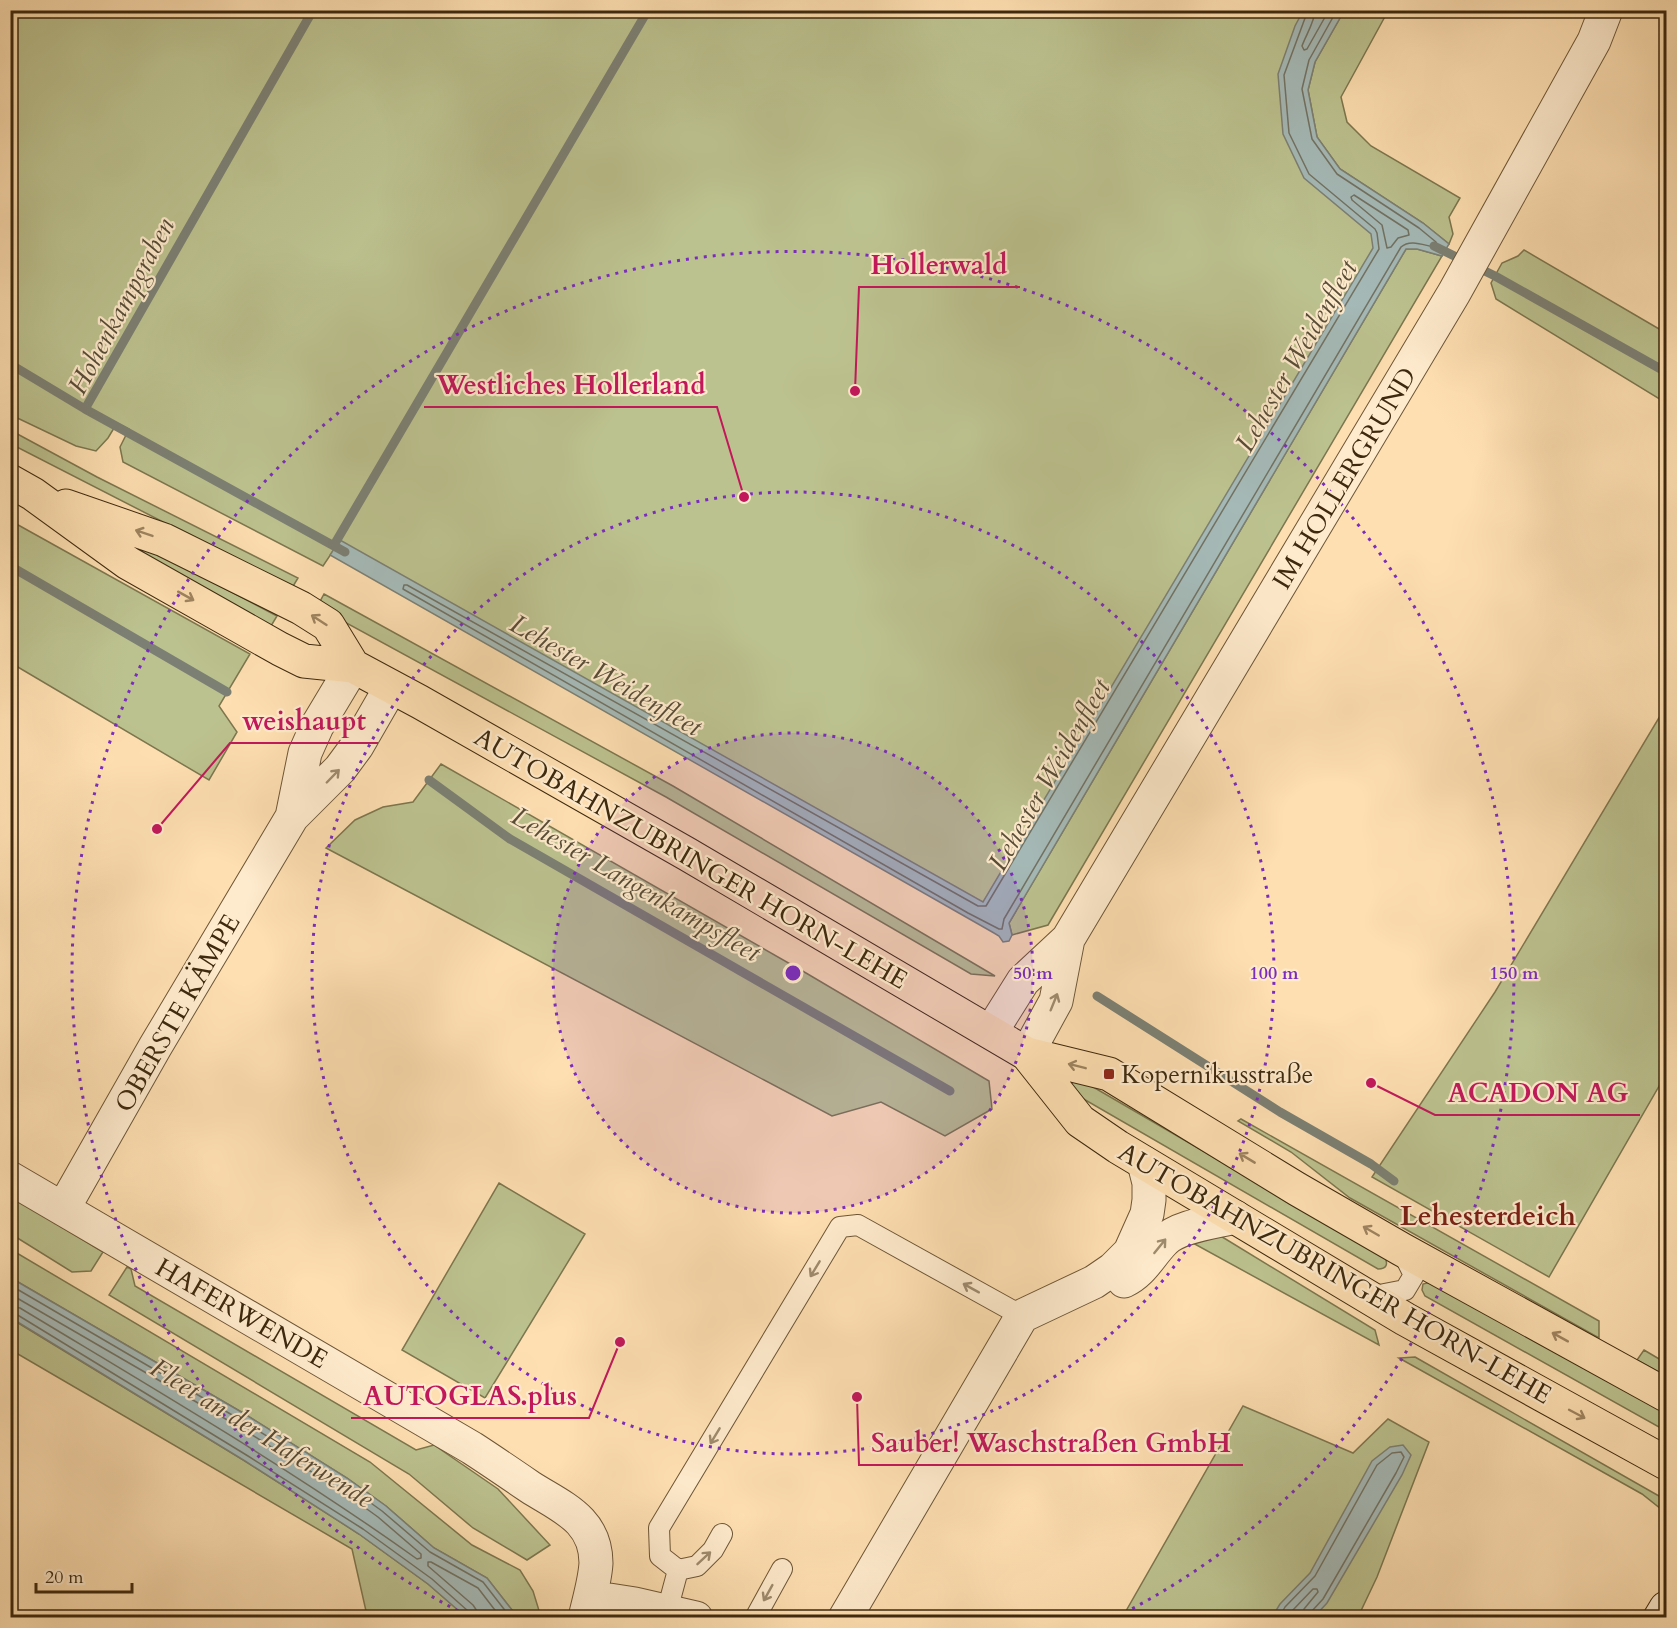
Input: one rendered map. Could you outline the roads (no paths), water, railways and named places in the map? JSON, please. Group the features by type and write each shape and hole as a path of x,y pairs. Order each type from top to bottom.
{"main road":[{"name":"AUTOBAHNZUBRINGER HORN-LEHE","path":"22,488 128,563 280,649 304,661 353,666 578,791 1027,1054 1109,1074 1297,1189 1401,1249 1666,1395"},
{"name":"AUTOBAHNZUBRINGER HORN-LEHE","path":"22,488 164,540 301,608 328,625 353,666"},
{"name":"AUTOBAHNZUBRINGER HORN-LEHE","path":"1027,1054 1080,1121 1144,1163 1426,1331 1666,1463"}],"street":[{"name":"IM HOLLERGRUND","path":"991,1032 1023,981 1068,939 1463,276 1594,40 1606,10"},
{"name":"OBERSTE KÄMPE","path":"292,817 305,753 317,726 353,666"},
{"name":"OBERSTE KÄMPE","path":"63,1209 155,1047 292,817 339,769 357,746 391,687"},
{"name":"IM HOLLERGRUND","path":"1027,1054 1056,1001 1068,939"},
{"path":"844,1617 1022,1316 1094,1282 1113,1269 1130,1252 1147,1214 1149,1183 1144,1163"},
{"name":"HAFERWENDE","path":"10,1178 472,1448 572,1512 585,1527 592,1542 596,1561 587,1607 682,1614"},
{"path":"1056,1300 1116,1286 1141,1270 1165,1239 1175,1233 1235,1217"},
{"path":"1660,1617 1666,1608"}],"lane":[{"path":"682,1614 678,1570 660,1556 659,1528 840,1227 858,1225 1022,1316"},
{"path":"1369,1297 1405,1290 1414,1275 1401,1249"},
{"path":"678,1570 697,1566 713,1550 722,1534"},
{"path":"755,1617 782,1569"}],"water":[{"path":"1303,11 1344,11 1315,62 1308,90 1317,137 1340,169 1423,223 1449,244 1442,256 1417,249 1406,249 1009,923 1012,935 1009,941 1003,942 994,933 330,555 340,540 983,902 1373,248 1371,234 1304,178 1283,134 1278,74 1295,26"},
{"name":"Fleet an der Haferwende","path":"11,1278 243,1413 347,1478 386,1506 434,1548 487,1578 515,1617 466,1617 428,1584 359,1534 245,1461 11,1318"},
{"path":"1403,1445 1411,1455 1402,1475 1327,1603 1314,1617 1272,1617 1280,1604 1310,1573 1372,1461 1390,1447"}],"waterway":[{"name":"Hohenkampgraben","path":"313,10 85,409 345,552"},
{"path":"334,545 648,10"},
{"path":"1434,246 1495,276 1666,372"},
{"path":"10,364 85,409"},
{"name":"Lehester Langenkampsfleet","path":"10,566 227,692"},
{"name":"Lehester Langenkampsfleet","path":"429,780 510,839 950,1091"},
{"path":"1097,996 1280,1112 1371,1164 1394,1181"}],"place":[{"name":"Hollerwald","path":"855,391"},
{"name":"Westliches Hollerland","path":"744,497"},
{"name":"weishaupt","path":"157,829"},
{"name":"Kopernikusstraße","path":"1109,1074"},
{"name":"ACADON AG","path":"1371,1083"},
{"name":"AUTOGLAS.plus","path":"620,1342"},
{"name":"Sauber! Waschstraßen GmbH","path":"857,1397"}],"district":[{"name":"Lehesterdeich","path":"1488,1215"}],"water label":[{"name":"Lehester Weidenfleet","path":"1296,356"},
{"name":"Lehester Weidenfleet","path":"606,675"},
{"name":"Lehester Weidenfleet","path":"1049,775"}]}
